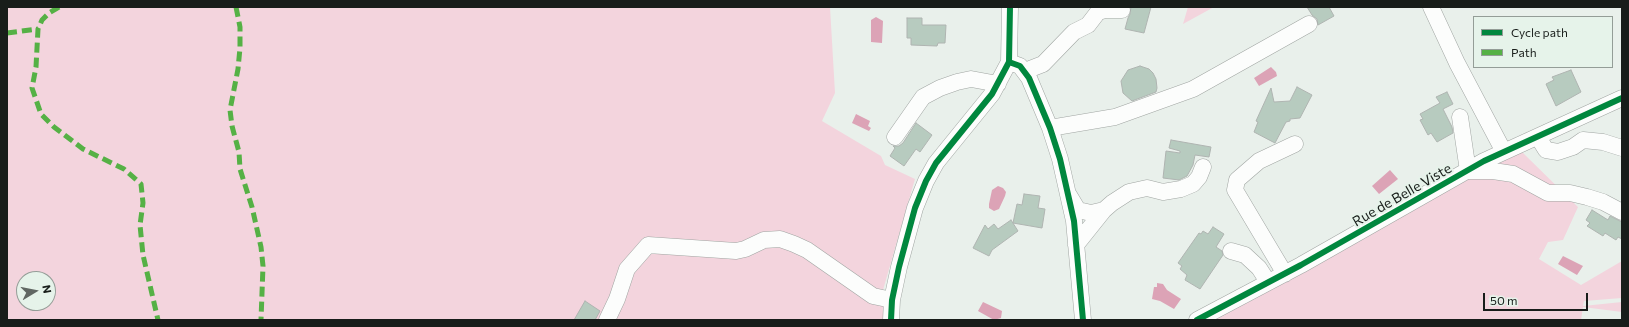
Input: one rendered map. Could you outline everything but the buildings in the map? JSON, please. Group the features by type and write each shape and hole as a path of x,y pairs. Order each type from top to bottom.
{"street":[{"path":"891,320 892,300 915,208 926,181 936,163 998,84 1009,62 1010,7"},
{"path":"1431,7 1457,63 1504,152"},
{"path":"1025,71 1043,64 1074,32 1088,25 1098,12 1105,10 1122,10"},
{"path":"1050,128 1115,117 1194,89 1309,24"},
{"path":"1009,62 1020,66 1025,71 1050,128 1060,159 1074,221 1083,320"},
{"path":"895,137 923,97 940,88 971,79 998,84"},
{"name":"Rue de Belle Viste","path":"1197,320 1285,274 1504,152 1622,98"},
{"path":"1460,117 1468,171 1493,171 1513,174 1548,194 1570,193 1587,197 1603,202 1622,212"},
{"path":"1538,137 1546,150 1558,152 1573,147 1583,140 1602,142 1622,148"},
{"path":"1285,274 1235,190 1237,180 1259,161 1295,144"},
{"path":"1076,245 1104,210 1129,192 1146,188 1163,192 1181,189 1193,184 1199,177 1203,167"},
{"path":"1068,193 1078,210 1091,213 1104,210"},
{"path":"607,320 627,269 648,245 736,251 745,249 764,240 780,239 807,250 873,296 892,300"},
{"path":"1231,251 1245,255 1259,268 1268,282"}],"shaded area":[{"path":"7,7 830,7 835,93 822,121 881,156 885,165 915,179 883,290 884,320 7,320"},
{"path":"1188,7 1214,7 1183,24"},
{"path":"876,17 883,21 882,43 871,42 871,20"},
{"path":"1271,67 1276,72 1277,76 1259,86 1254,78"},
{"path":"856,114 870,121 868,126 871,128 869,131 852,123"},
{"path":"1522,152 1578,207 1563,240 1548,242 1539,259 1581,285 1622,261 1622,298 1584,301 1583,306 1622,302 1622,312 1583,307 1581,320 1213,320 1443,191"},
{"path":"1390,170 1398,179 1379,194 1372,186"},
{"path":"998,186 1003,188 1006,192 999,209 994,211 989,208 989,204 992,190"},
{"path":"1563,256 1583,266 1577,275 1558,264"},
{"path":"1157,283 1163,284 1167,290 1181,299 1174,309 1160,301 1152,299 1154,287 1157,287"},
{"path":"983,302 1002,311 1001,318 994,320 978,311"}],"marked path":[{"path":"59,7 49,13 42,20 38,29 36,67 32,88 41,114 54,127 83,149 124,169 141,184 143,203 140,225 143,255 158,320"},
{"path":"236,7 240,27 240,48 238,69 230,110 232,126 239,152 240,169 252,207 261,247 263,266 261,320"},
{"path":"7,33 38,29"}],"cycle path":[{"path":"891,320 892,300 899,267 915,208 926,181 936,163 992,94 1009,62 1010,7"},
{"path":"1009,62 1020,66 1029,78 1050,128 1060,159 1074,221 1083,320"},
{"path":"1197,320 1301,265 1484,161 1622,98"}]}
